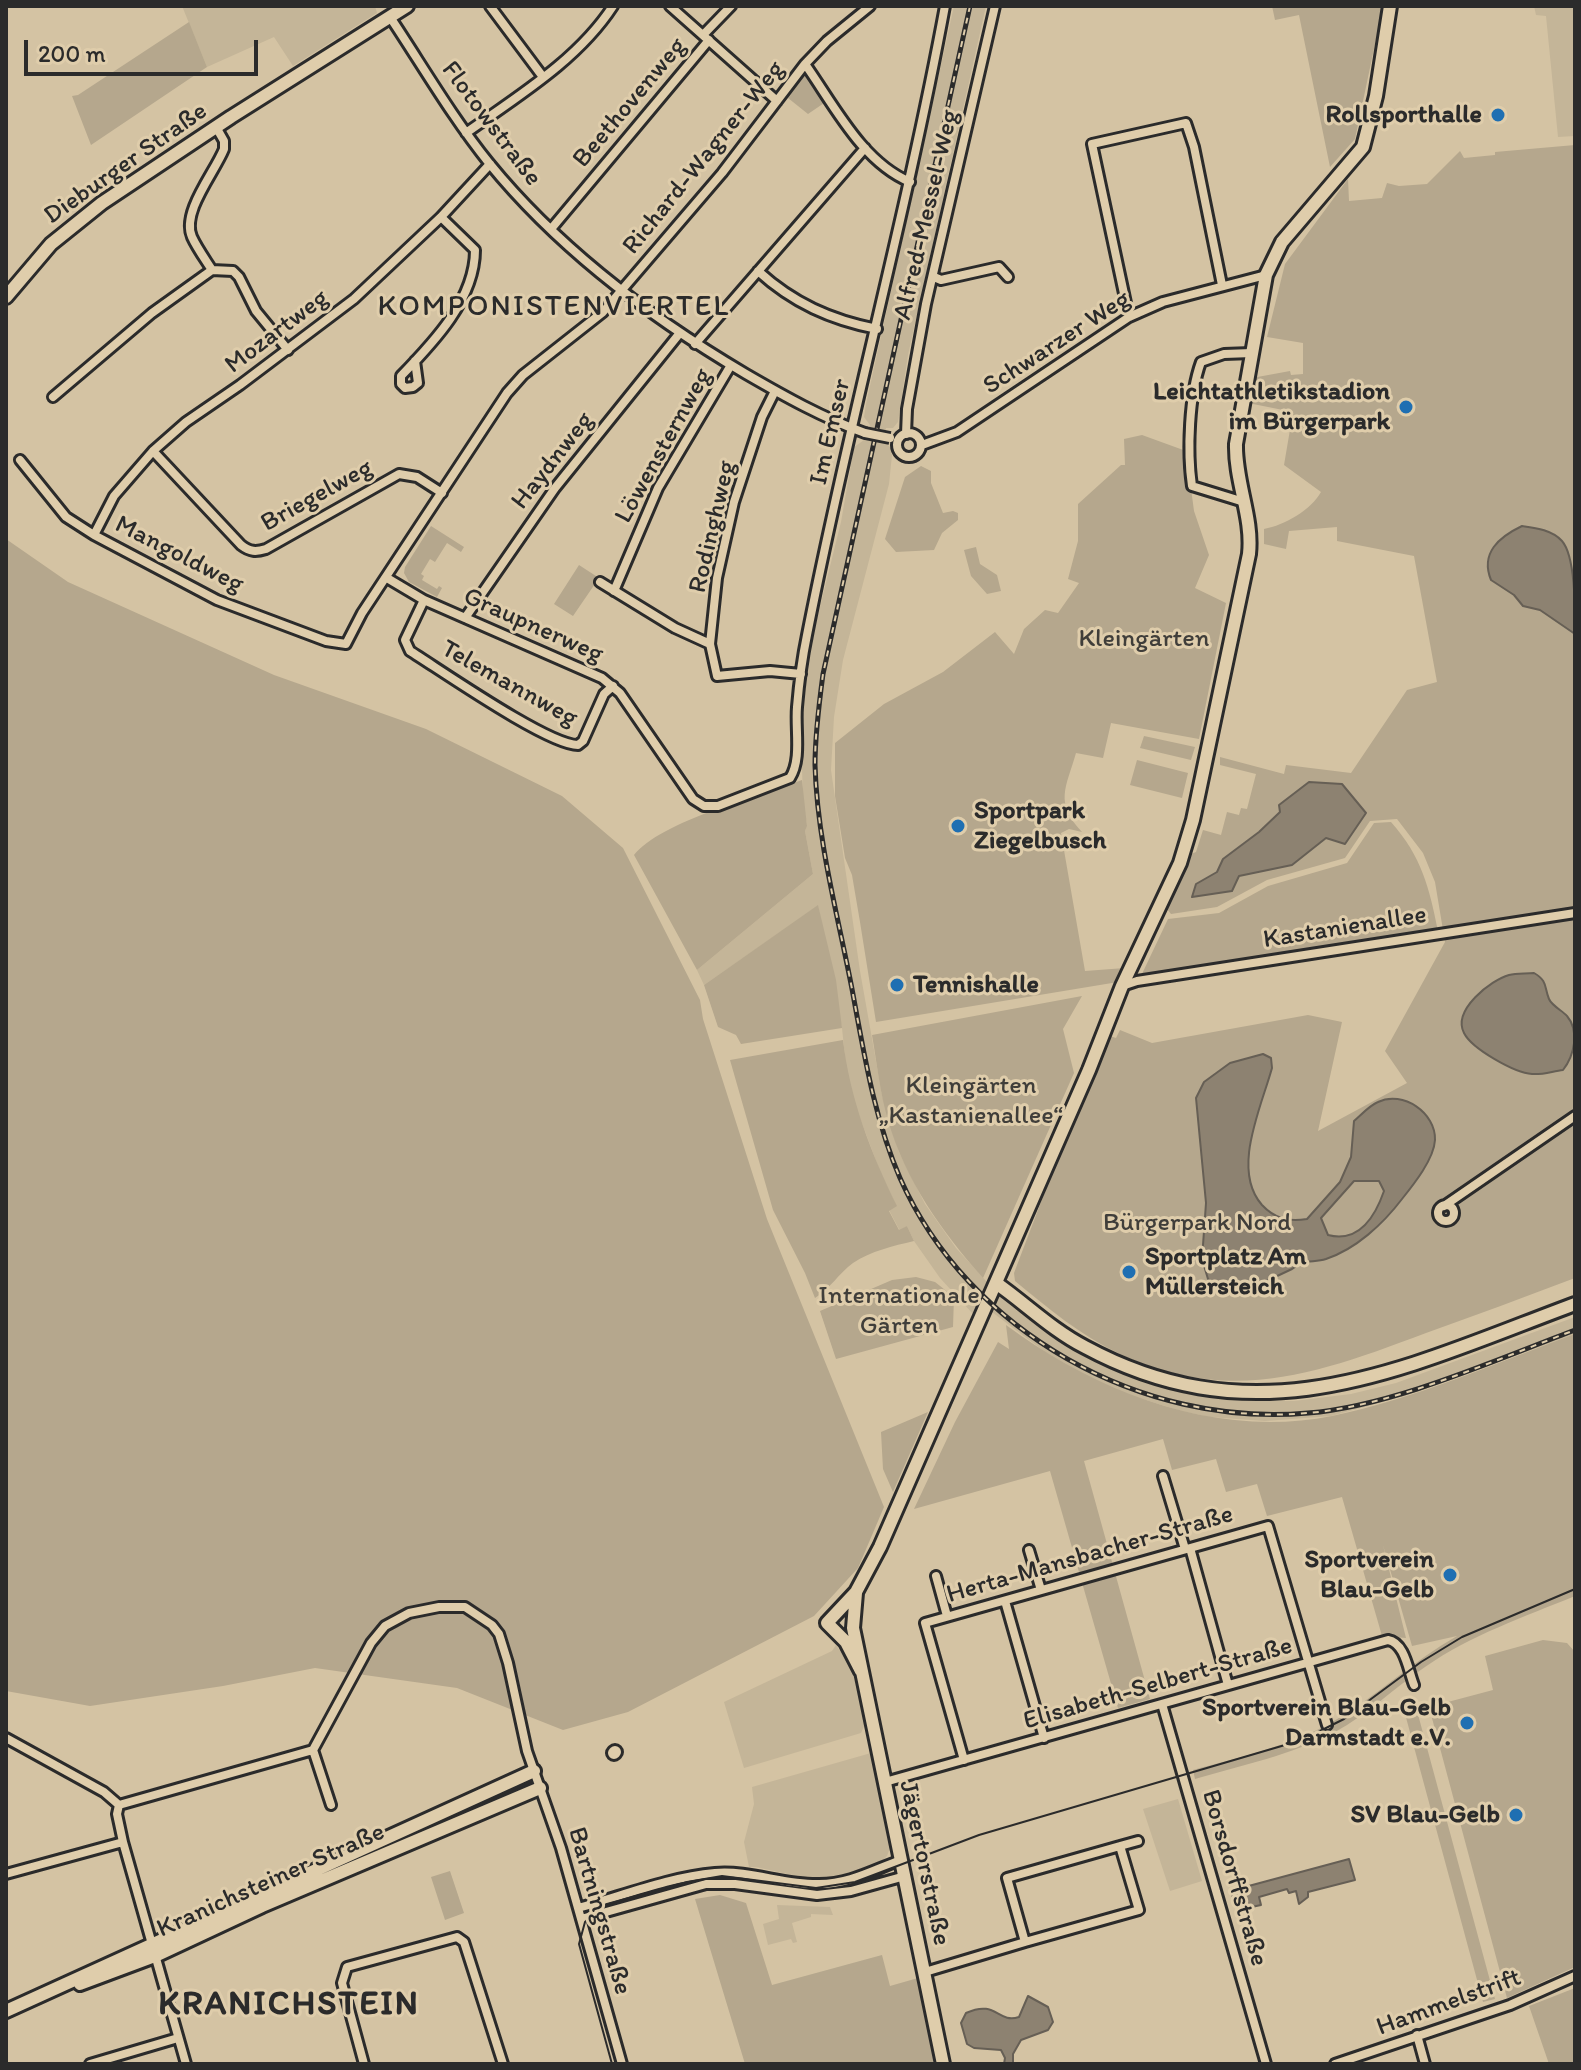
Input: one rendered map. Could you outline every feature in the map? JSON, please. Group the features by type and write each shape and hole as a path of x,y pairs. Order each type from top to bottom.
{"main road":[{"name":"Dieburger Straße","path":"6,297 51,244 102,203 407,6"},
{"path":"840,1610 856,1592 880,1547 1180,863 1193,820 1249,554 1250,530 1236,462 1236,444 1266,275 1282,242 1363,147 1376,96 1390,6"},
{"path":"996,1283 1058,1331 1107,1359 1179,1384 1252,1392 1307,1390 1374,1378 1575,1304"},
{"name":"Jägertorstraße","path":"856,1592 853,1628 943,2064"},
{"name":"Jägertorstraße","path":"853,1628 840,1610 827,1623 846,1642 861,1671"},
{"name":"Kranichsteiner Straße","path":"153,1950 534,1771"},
{"name":"Kranichsteiner Straße","path":"11,2008 540,1788"}],"street":[{"path":"490,6 543,77"},
{"path":"466,133 543,77 588,38 613,6"},
{"path":"670,6 777,101"},
{"name":"Beethovenweg","path":"551,229 731,6"},
{"name":"Richard-Wagner-Weg","path":"346,644 362,613 507,393 523,375 603,312 722,173 805,64 827,41 870,6"},
{"name":"Im Emser","path":"704,806 718,806 790,778 796,769 801,674 852,429 910,182 945,6"},
{"name":"Alfred-Messel-Weg","path":"906,434 907,409 926,304 995,6"},
{"name":"Flotowstraße","path":"390,17 466,133 490,164 551,229 622,291 679,334 775,391 852,429 893,440"},
{"path":"805,64 874,159 899,178 910,182"},
{"path":"1129,317 1092,144 1186,123 1194,147 1222,285"},
{"path":"212,270 189,226 198,198 224,149 224,141 216,127"},
{"path":"695,344 865,148"},
{"name":"Mozartweg","path":"94,535 114,496 153,451 186,422 354,299 441,217 490,164"},
{"path":"415,361 443,329 475,270 475,250 441,217"},
{"path":"934,277 941,280 999,267 1008,277"},
{"path":"53,397 152,313 212,270 233,271 239,277 256,311 288,350"},
{"path":"758,271 813,310 844,322 877,329"},
{"name":"Schwarzer Weg","path":"893,440 903,455 918,453 922,445 957,432 1129,317 1163,302 1266,275"},
{"name":"Haydnweg","path":"465,618 555,488 679,334"},
{"path":"1244,502 1192,486 1189,455 1195,385 1201,362 1224,354 1252,353"},
{"name":"Löwensternweg","path":"614,591 658,488 731,365"},
{"name":"Rodinghweg","path":"775,391 762,417 734,502 717,578 710,644 717,676 770,671 801,674"},
{"path":"893,440 906,434 917,438 922,445"},
{"name":"Briegelweg","path":"153,451 241,545 257,552 399,474 417,477 442,493"},
{"name":"Mangoldweg","path":"20,460 66,517 94,535 217,600 326,641 346,644"},
{"name":"Graupnerweg","path":"387,578 424,600 602,678 613,686 693,799 704,806"},
{"path":"600,582 675,628 710,644"},
{"name":"Telemannweg","path":"424,600 405,640 410,651 533,727 569,745 578,745 583,741 604,694 613,686"},
{"name":"Kastanienallee","path":"1127,984 1575,913"},
{"path":"1444,1206 1575,1116"},
{"path":"1163,1476 1188,1548 1228,1685"},
{"name":"Herta-Mansbacher-Straße","path":"964,1760 925,1623 947,1616 1268,1526 1308,1662"},
{"path":"1029,1550 1041,1590"},
{"path":"936,1576 947,1616"},
{"path":"1005,1601 1044,1738"},
{"name":"Bartningstraße","path":"313,1750 371,1643 385,1626 409,1613 439,1607 465,1607 492,1625 499,1634 534,1771 578,1908 622,2064"},
{"name":"Elisabeth-Selbert-Straße","path":"885,1782 1391,1640 1400,1646 1414,1685"},
{"path":"1308,1662 1327,1725"},
{"name":"Borsdorffstraße","path":"1162,1704 1266,2064"},
{"path":"6,1738 104,1792 119,1805"},
{"path":"119,1805 313,1750 331,1805"},
{"path":"119,1805 117,1814 123,1842 186,2064"},
{"path":"1025,1942 1007,1878 1138,1841"},
{"path":"6,1874 123,1842"},
{"path":"925,1972 1139,1910 1120,1846"},
{"path":"578,1908 703,1875 734,1873 805,1884 826,1884 855,1879 901,1860"},
{"path":"581,1919 706,1884 735,1884 817,1895 851,1891 905,1876"},
{"path":"364,2064 342,1983 347,1967 457,1937 464,1942 467,1950 503,2064"},
{"name":"Hammelstrift","path":"1335,2064 1510,2005 1575,1976"},
{"path":"1417,2035 1425,2064"},
{"path":"90,2064 178,2038"}],"shaded area":[{"path":"182,6 375,6 377,13 293,66 274,37 207,67"},
{"path":"954,6 986,6 908,355 898,422 893,428 886,428 884,441 891,448 892,455 889,484 843,660 834,717 831,770 860,971 882,1095 899,1152 925,1204 956,1248 987,1282 973,1314 940,1278 907,1226 900,1231 889,1210 896,1205 881,1174 847,1076 842,1028 818,906 704,985 697,970 813,874 805,831 801,734 815,627 841,522 854,447 867,438 870,425 864,417 866,404"},
{"path":"1534,6 1575,6 1575,136 1558,137 1546,16 1536,15"},
{"path":"1522,526 1554,534 1567,549 1574,586 1575,634 1540,610 1523,606 1514,595 1491,580 1488,562 1494,547"},
{"path":"1309,782 1342,784 1366,813 1345,844 1326,838 1292,865 1239,876 1232,891 1192,897 1196,884 1217,872 1223,859 1259,832 1280,812 1279,805"},
{"path":"1534,973 1544,982 1550,1002 1571,1022 1573,1051 1563,1070 1525,1073 1485,1053 1464,1033 1463,1015 1484,989 1509,975"},
{"path":"1263,1054 1271,1058 1272,1068 1251,1138 1249,1174 1253,1191 1262,1205 1277,1216 1288,1220 1307,1219 1340,1182 1351,1157 1354,1121 1375,1103 1398,1099 1416,1106 1430,1121 1435,1140 1431,1155 1417,1179 1395,1208 1368,1235 1337,1255 1300,1264 1239,1294 1224,1293 1208,1279 1202,1259 1206,1203 1196,1098 1204,1082 1230,1063","holes":["1354,1181 1379,1181 1384,1191 1376,1210 1364,1226 1349,1235 1328,1235 1321,1218"]},
{"path":"1000,1294 1063,1343 1097,1361 1169,1388 1212,1397 1255,1401 1294,1401 1351,1394 1396,1383 1575,1317 1575,1334 1408,1395 1331,1416 1265,1421 1209,1417 1117,1391 1045,1352 992,1312"},
{"path":"836,1645 852,1668 865,1724 861,1733 744,1768 724,1702 832,1651"},
{"path":"871,1753 891,1845 881,1862 830,1878 805,1878 749,1867 744,1842 754,1804 752,1787"},
{"path":"1178,1799 1202,1881 1170,1891 1143,1809"},
{"path":"1349,1859 1355,1880 1308,1892 1308,1897 1299,1904 1296,1891 1289,1893 1287,1889 1259,1897 1261,1905 1247,1908 1235,1901 1230,1891"},
{"path":"777,1905 830,1907 833,1915 811,1914 811,1917 792,1923 797,1942 793,1943 791,1939 768,1945 763,1924 779,1919"},
{"path":"1028,1996 1048,2007 1053,2022 1048,2030 1021,2040 1013,2054 1013,2064 1004,2064 1001,2050 974,2048 967,2044 961,2023 966,2013 984,2009 1006,2017 1019,2017"}],"green space":[{"path":"1272,6 1383,6 1355,139 1330,167 1299,15 1275,20"},
{"path":"189,22 207,67 91,145 72,96"},
{"path":"805,64 830,99 808,114 783,94"},
{"name":"Bürgerpark Nord","path":"1575,145 1575,1278 1387,1348 1312,1371 1238,1381 1200,1378 1161,1370 1092,1339 1015,1281 1014,1273 1065,1139 1110,1036 1116,1038 1120,1030 1152,1043 1308,1015 1342,1022 1318,1131 1407,1083 1385,1051 1445,942 1435,882 1423,853 1397,819 1370,821 1345,858 1267,880 1217,907 1171,914 1167,909 1191,854 1196,852 1203,830 1221,835 1227,812 1239,815 1241,808 1247,809 1256,774 1220,765 1220,757 1284,774 1286,765 1351,773 1407,690 1437,682 1414,556 1337,541 1337,527 1289,531 1286,549 1264,544 1264,529 1297,516 1321,492 1284,465 1293,412 1248,403 1252,378 1290,371 1291,375 1303,374 1303,343 1267,337 1285,264 1348,179 1349,201 1382,198 1387,183 1399,186 1427,184 1460,151 1464,158"},
{"name":"Sportpark Ziegelbusch","path":"1142,435 1186,451 1194,511 1209,555 1195,588 1226,603 1199,739 1111,723 1103,758 1076,753 1066,785 1068,812 1082,832 1069,829 1061,833 1085,971 1125,968 1118,982 876,1022 852,875 845,858 835,796 835,743 884,704 943,672 995,632 1014,654 1024,629 1045,610 1058,613 1079,583 1068,579 1078,541 1078,504 1121,465 1125,465 1124,439"},
{"path":"921,466 931,471 931,483 943,513 958,513 958,520 942,533 934,550 896,552 885,539 905,477"},
{"path":"431,526 464,547 461,552 447,543 435,562 430,559 421,574 424,576 422,580 437,589 439,586 442,588 437,597 409,582 404,573"},
{"path":"6,539 68,582 274,675 426,729 562,796 623,848 700,1000 703,1019 767,1219 884,1507 858,1568 814,1616 628,1712 563,1730 457,1688 315,1668 223,1686 90,1706 6,1691"},
{"path":"976,547 980,564 997,575 1001,591 987,594 971,576 964,550"},
{"path":"579,565 599,578 573,616 554,604"},
{"path":"1144,736 1195,747 1191,760 1140,748"},
{"path":"1137,760 1188,773 1182,798 1130,785"},
{"path":"802,780 805,831 813,874 697,970 634,855 665,831"},
{"path":"1391,822 1402,835 1423,873 1438,931 1141,976 1168,919 1219,913 1268,886 1347,863 1374,823"},
{"path":"818,905 836,980 842,1028 741,1044 736,1035 718,1027 704,985"},
{"name":"Kleingärten „Kastanienallee“","path":"1082,996 1063,1029 1074,1073 983,1278 939,1224 904,1164 885,1110 872,1035"},
{"path":"843,1040 863,1125 897,1206 889,1211 899,1230 907,1226 914,1241 882,1249 860,1259 815,1298 773,1210 730,1060"},
{"name":"Internationale Gärten","path":"916,1277 935,1282 954,1297 953,1327 836,1359 820,1311 892,1280"},
{"path":"1006,1325 1079,1371 1119,1390 1160,1405 1245,1421 1288,1421 1363,1409 1424,1390 1575,1334 1575,1596 1461,1645 1425,1667 1359,1717 1319,1740 1195,1779 1193,1770 1283,1744 1318,1730 1457,1636 1412,1646 1383,1545 1406,1638 1382,1636 1342,1497 1267,1516 1257,1484 1226,1492 1216,1459 1172,1470 1163,1439 1084,1461 1150,1699 1118,1708 1050,1471 914,1509 955,1422 998,1342 1009,1349"},
{"path":"928,1412 893,1492 883,1469 881,1432"},
{"name":"SV Blau-Gelb","path":"1543,1640 1567,1643 1575,1652 1575,1967 1507,1998 1429,1707 1493,1690 1485,1656"},
{"path":"1413,1696 1495,1999 1483,2002 1401,1699"},
{"path":"450,1871 464,1913 445,1920 431,1877"},
{"path":"720,1895 746,1903 772,1985 882,1955 890,1986 918,1978 936,2064 745,2064 695,1899"},
{"path":"1575,1988 1575,2064 1549,2064 1529,2006"}],"tram line":[{"path":"612,2064 579,1944 585,1922 607,1904 687,1882 722,1876 816,1888 855,1882 979,1835 1302,1740 1344,1719 1421,1662 1462,1637 1575,1589"}],"railway":[{"path":"970,6 823,674 816,742 817,793 829,878 871,1085 883,1132 900,1178 930,1233 969,1282 1015,1324 1067,1359 1124,1386 1184,1404 1246,1414 1341,1409 1409,1392 1575,1330"}],"place":[{"name":"Rollsporthalle","path":"1498,115"},
{"name":"Leichtathletikstadion im Bürgerpark","path":"1406,407"},
{"name":"Sportpark Ziegelbusch","path":"958,826"},
{"name":"Tennishalle","path":"897,985"},
{"name":"Sportplatz Am Müllersteich","path":"1129,1272"},
{"name":"Sportverein Blau-Gelb","path":"1450,1575"},
{"name":"Sportverein Blau-Gelb Darmstadt e.V.","path":"1467,1723"},
{"name":"SV Blau-Gelb","path":"1516,1815"}],"district":[{"name":"KOMPONISTENVIERTEL","path":"554,307"},
{"name":"KRANICHSTEIN","path":"289,2005"}],"park label":[{"name":"Kleingärten","path":"1144,639"}]}
